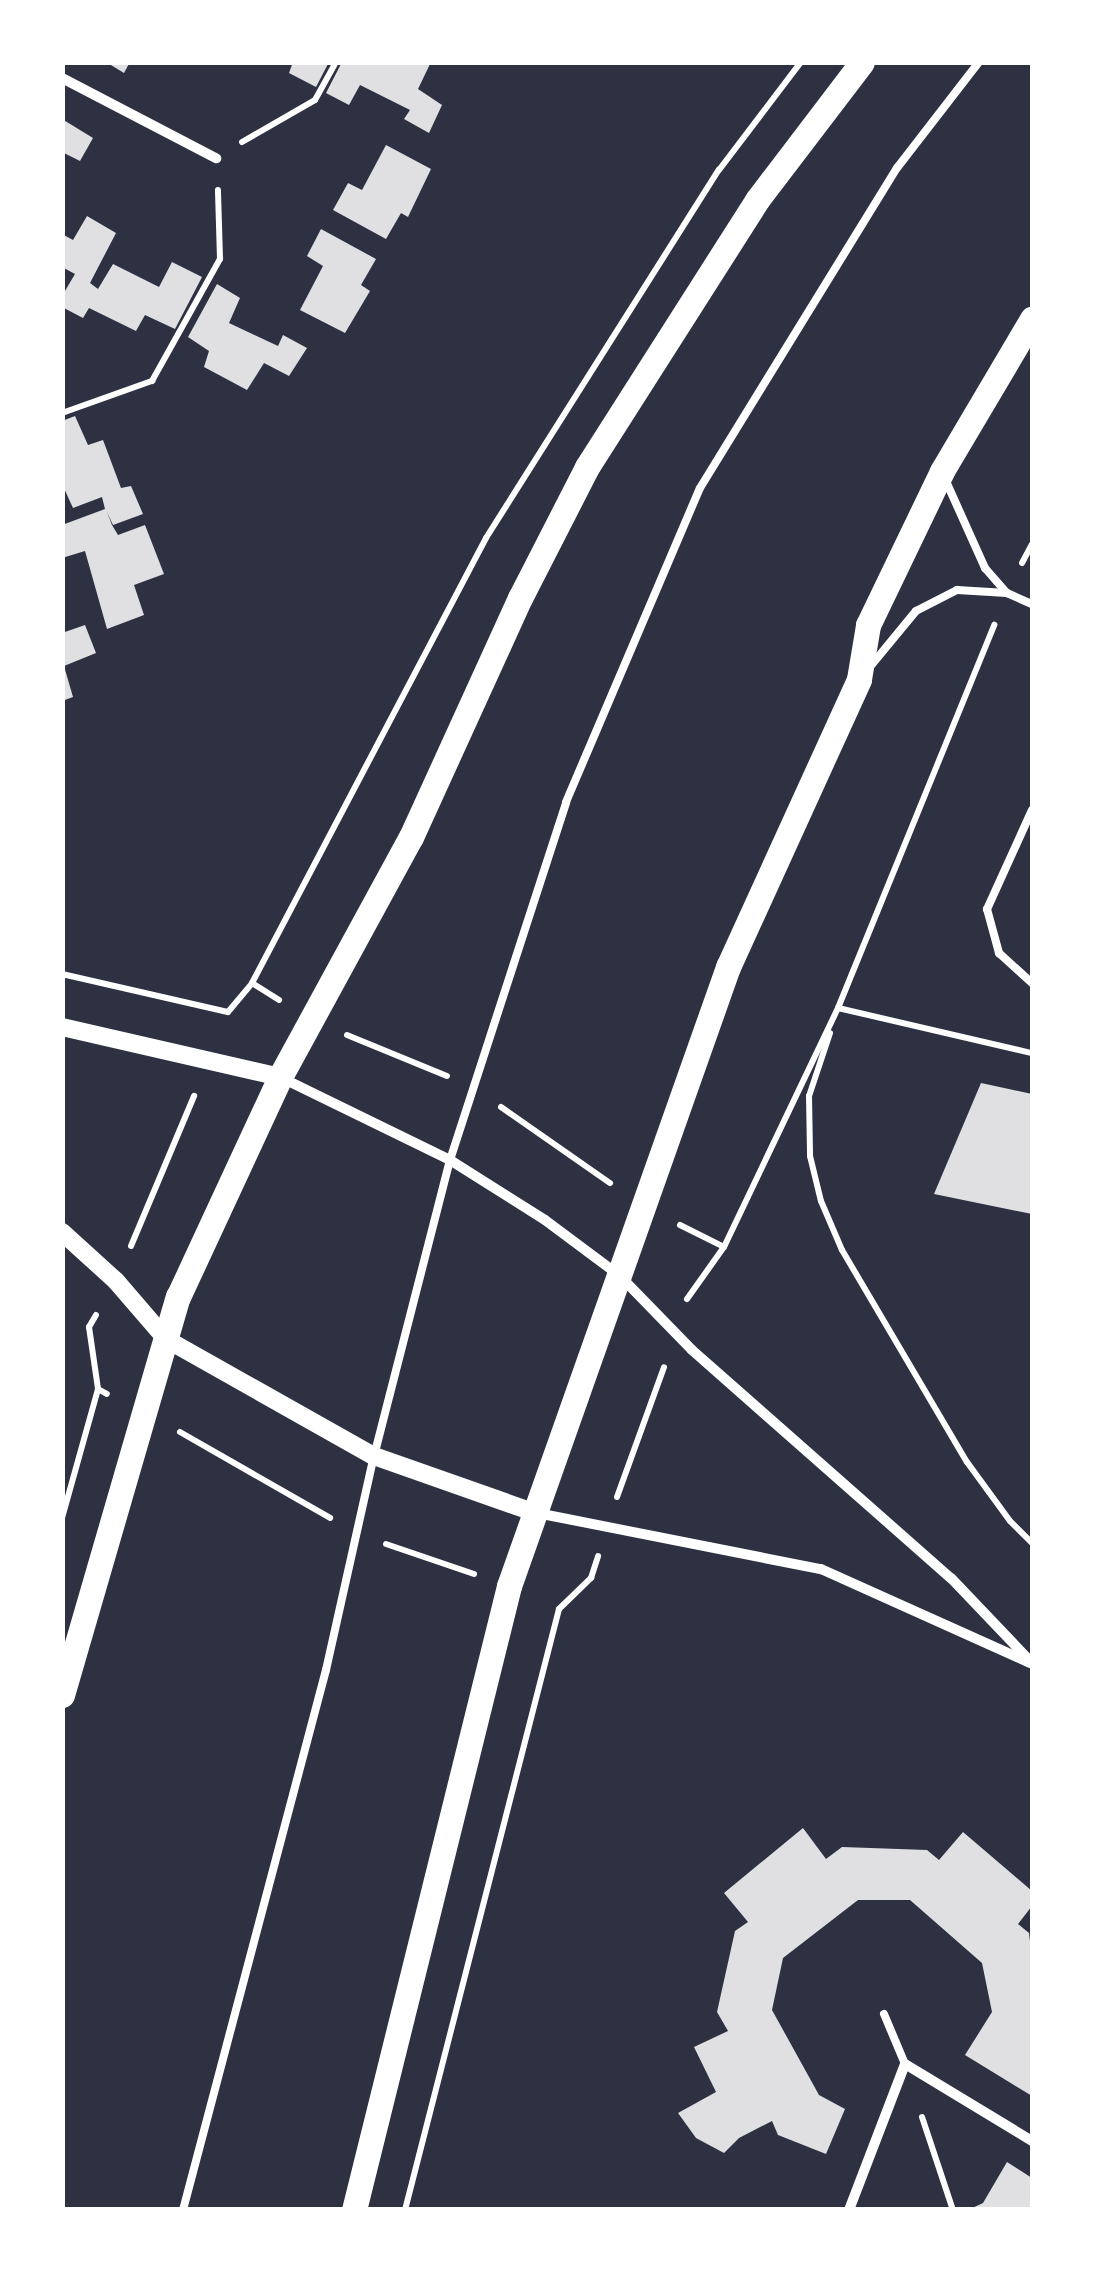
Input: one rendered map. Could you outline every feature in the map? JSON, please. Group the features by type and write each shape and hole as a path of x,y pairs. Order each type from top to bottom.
{"main road":[{"path":"62,1695 178,1298 280,1077 411,837 587,467 757,200 862,62"},
{"path":"354,2210 509,1586 728,967 859,679 868,625 942,471 1032,319"}],"street":[{"path":"62,78 216,158"},
{"path":"62,1027 280,1077 450,1160 545,1220 620,1276 676,1334 951,1578 1032,1664"},
{"path":"62,1232 116,1281 166,1338 374,1456 536,1513 821,1569 1032,1664"},
{"path":"850,2210 904,2064 1032,2141"}],"lane":[{"path":"184,2210 326,1670 374,1456 450,1160 566,802 700,488 897,168 979,62"},
{"path":"942,471 985,568 1007,592 1032,604"},
{"path":"859,679 916,611 958,590 1007,592"},
{"path":"1032,810 988,909 999,953 1032,984"},
{"path":"884,2014 904,2064"}],"path":[{"path":"62,413 152,381 220,259 216,158 315,100 336,62"},
{"path":"1032,544 1007,592 838,1008 809,1096 810,1156 821,1201 842,1250 967,1462 1010,1522 1032,1542"},
{"path":"838,1008 1032,1053"},
{"path":"404,2210 558,1609 590,1578 689,1292 724,1247"},
{"path":"62,1518 98,1390"},
{"path":"904,2064 953,2210"}],"building":[{"path":"106,62 130,62 124,73"},
{"path":"293,62 329,62 316,87 289,73"},
{"path":"342,62 431,62 418,89 442,105 429,133 404,119 410,110 360,85 349,105 326,93"},
{"path":"62,119 93,138 80,161 62,152"},
{"path":"386,145 431,169 408,217 401,213 386,239 333,210 348,183 362,190"},
{"path":"87,216 116,233 90,283 98,289 113,264 159,287 172,262 202,277 175,329 145,315 136,331 89,308 83,318 62,307 62,296 75,274 62,267 62,234 73,240"},
{"path":"321,229 376,259 361,285 370,291 345,333 300,310 323,266 307,256"},
{"path":"217,284 240,298 229,323 278,346 283,335 307,348 289,376 264,363 247,390 204,367 209,351 188,337"},
{"path":"75,416 88,445 103,440 121,488 131,486 143,514 113,525 107,512 112,525 118,535 145,525 164,574 134,585 144,615 107,629 85,551 62,558 62,525 105,509 102,497 73,508 62,484 62,421"},
{"path":"85,625 96,653 64,666 73,697 62,701 62,633"},
{"path":"981,1083 1032,1094 1032,1214 934,1194"},
{"path":"803,1828 826,1859 842,1847 927,1850 939,1860 963,1832 1032,1891 1032,1906 1018,1924 1029,1933 1032,1958 1032,2096 965,2055 992,2012 982,1963 910,1900 858,1900 783,1958 772,2010 819,2095 845,2109 826,2154 778,2135 772,2121 739,2138 724,2153 696,2138 678,2113 716,2092 694,2047 728,2031 717,2012 735,1931 748,1922 724,1893"},
{"path":"1007,2162 1032,2178 1032,2210 968,2210 983,2203"}]}
